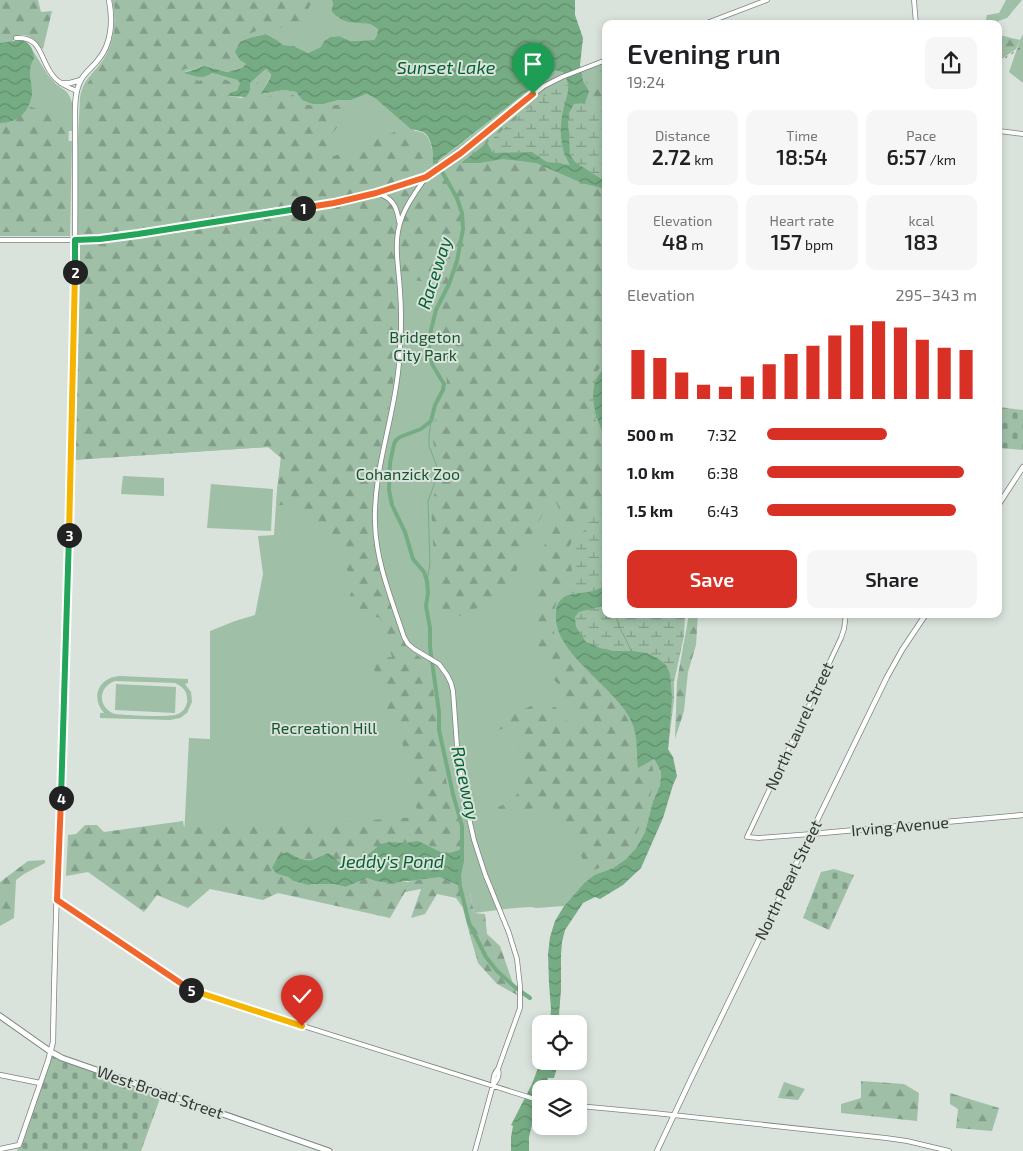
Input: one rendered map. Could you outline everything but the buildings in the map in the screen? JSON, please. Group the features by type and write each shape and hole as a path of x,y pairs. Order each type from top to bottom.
{"highway":[{"name":"West Broad Street","path":"0,1016 51,1052 70,1061 329,1151"}],"main road":[{"path":"0,1149 19,1145 53,1042 71,484 76,183 75,115 77,91 81,80 101,57 108,44 111,24 109,0"},
{"path":"61,83 81,80"},
{"path":"1002,499 1023,467"},
{"name":"North Pearl Street","path":"657,1151 895,661 923,618"},
{"name":"Irving Avenue","path":"811,834 1023,815"},
{"path":"0,1075 40,1083"}],"street":[{"path":"714,20 767,0"},
{"path":"914,0 916,20"},
{"path":"16,38 26,38 34,42 56,80 77,91"},
{"path":"0,240 105,238 334,203 376,193 426,177 461,153 533,94 555,81 602,62"},
{"path":"1002,131 1023,134"},
{"path":"400,224 409,203 426,177"},
{"path":"376,193 388,197 395,205 398,213 400,224 398,244 402,313 400,362 394,402 378,477 375,524 378,554 404,637 414,650 439,664 452,686 458,760 464,796 474,840 485,874 509,933 518,967 521,994 519,1012 493,1079 476,1151"},
{"name":"North Laurel Street","path":"747,837 841,638 845,618"},
{"name":"Irving Avenue","path":"747,837 759,838 811,834"},
{"path":"57,900 192,990 532,1097"},
{"path":"587,1107 886,1138 949,1151"}],"green space":[{"path":"0,0 38,0 41,12 52,11 43,49 27,36 0,37"},
{"name":"Bridgeton City Park","path":"112,0 332,0 331,11 342,20 370,24 378,29 374,40 351,41 339,36 330,37 324,41 322,47 308,53 294,46 283,45 266,34 245,40 247,64 242,68 227,72 204,66 185,72 212,73 237,80 240,83 237,92 228,96 242,98 250,83 266,69 271,73 262,94 284,90 296,92 302,100 323,104 339,100 351,100 367,94 376,99 415,131 425,134 432,149 434,165 555,70 580,65 581,69 602,61 602,595 568,605 636,665 654,759 661,772 660,785 653,801 645,832 636,848 626,859 613,868 594,875 584,883 564,906 515,908 474,913 470,893 184,837 189,738 210,739 210,631 255,615 263,574 258,536 274,535 281,458 268,447 72,460 76,183 80,97 85,82 105,57 111,42 114,25"},
{"name":"Bridgeton City Park","path":"114,0 327,0 328,6 310,5 303,25 291,23 278,29 261,29 239,38 231,52 238,66 229,68 203,63 179,71 199,81 213,76 235,83 234,89 231,89 224,98 245,101 252,95 255,85 264,75 267,78 261,86 259,98 280,94 293,95 303,104 321,107 344,104 342,121 332,134 327,152 334,156 397,131 409,134 424,145 433,179 544,95 563,85 563,101 586,92 587,77 602,70 602,369 592,384 589,404 602,438 602,500 589,508 569,547 573,580 568,592 558,593 552,622 557,647 618,702 633,729 635,759 644,769 652,765 655,780 643,820 631,845 617,860 592,871 586,869 578,847 559,822 551,803 501,817 498,807 514,800 522,784 518,735 505,728 481,736 503,720 543,701 562,711 571,729 580,718 578,710 569,703 557,683 547,672 536,641 534,629 536,586 541,558 550,526 559,509 556,502 547,506 532,534 517,569 508,599 471,610 450,621 442,613 436,600 440,579 433,544 431,504 440,478 433,441 436,415 447,383 446,373 438,356 438,316 446,285 413,280 394,272 397,341 393,384 372,489 373,528 378,566 399,630 407,648 432,666 411,660 412,668 432,678 440,753 448,789 453,794 462,826 461,849 442,853 418,841 388,842 379,846 361,861 351,865 341,864 333,856 322,855 309,860 287,852 277,874 308,885 333,884 346,887 367,878 375,881 407,882 440,877 460,886 470,893 474,913 485,914 487,934 500,946 517,995 497,984 478,963 463,908 456,898 437,894 425,914 411,918 421,889 405,892 390,918 278,893 263,900 210,889 188,908 157,895 144,912 88,872 66,876 68,835 76,834 85,825 97,825 104,832 183,821 184,827 292,825 418,817 410,769 395,719 384,709 385,682 375,674 372,658 392,657 380,618 344,608 352,591 340,537 327,535 312,515 300,508 276,505 281,457 268,447 72,460 76,456 82,96 87,84 109,53 112,45 115,16"},
{"path":"1006,0 1022,0 1007,18 986,20 987,15 999,13"},
{"path":"0,25 28,29 11,42 27,43 30,46 48,75 67,92 73,106 73,131 63,131 63,141 72,141 70,236 0,236"},
{"path":"1023,34 1023,83 1009,72"},
{"path":"1002,36 1020,40 1016,49 1002,59"},
{"path":"585,78 583,104 602,105 602,179 575,162 569,166 547,162 532,152 493,153 487,143 538,100 558,88"},
{"path":"29,106 37,109 44,108 69,119 67,232 0,232 0,123 14,121"},
{"path":"602,365 602,432 589,403 593,382"},
{"path":"1002,407 1023,410 1023,450 1002,448"},
{"path":"123,476 164,478 164,496 121,494"},
{"path":"211,484 273,489 271,531 207,528"},
{"path":"602,508 602,618 685,618 684,636 674,682 674,700 668,749 644,765 639,761 638,729 559,607 561,598 571,595 574,582 575,567 572,549 592,516"},
{"path":"688,618 698,618 696,645 688,672 684,711 675,739 677,681"},
{"path":"113,677 188,679 188,683 185,684 191,692 192,702 187,713 180,718 170,720 100,718 100,713 104,713 100,707 97,695 102,684","holes":["115,681 175,683 182,687 187,695 186,705 178,714 167,716 115,714 109,711 103,702 102,697 105,688"]},
{"path":"116,684 176,687 175,713 115,710"},
{"path":"45,860 45,863 16,880 14,918 0,926 0,882 28,861"},
{"path":"834,869 854,875 829,930 803,918 821,872"},
{"path":"51,1052 162,1093 141,1151 17,1151"},
{"path":"861,1081 904,1084 919,1093 917,1121 841,1113 841,1104 861,1098"},
{"path":"784,1082 805,1089 798,1100 778,1098"},
{"path":"950,1093 999,1108 992,1131 956,1128 958,1109 950,1104"}],"water":[{"name":"Sunset Lake","path":"332,0 575,0 575,15 583,38 580,65 583,81 589,91 585,103 574,104 569,113 570,155 575,162 602,179 602,188 582,183 536,163 503,159 479,163 461,163 487,143 493,153 532,152 547,162 570,165 561,139 562,118 568,92 568,83 563,72 555,70 433,165 433,155 428,136 420,131 411,129 376,99 367,94 351,100 313,104 302,100 296,92 284,90 261,94 271,74 266,69 250,83 250,90 246,97 227,96 237,91 240,83 237,80 212,73 201,77 184,73 204,66 227,72 242,68 246,64 240,60 235,52 240,42 266,34 283,45 294,46 308,53 321,47 324,41 330,37 339,36 351,41 374,40 378,29 370,24 342,20 331,11"},
{"path":"21,40 29,45 34,55 30,70 31,99 27,109 20,117 12,121 0,123 0,43"},
{"path":"602,371 602,430 593,401 596,379"},
{"path":"602,587 602,606 579,612 575,617 576,627 586,642 614,651 647,653 666,665 670,674 672,699 668,749 673,757 677,776 663,818 641,868 623,885 600,899 595,897 583,903 565,930 561,954 559,1015 551,1015 548,954 550,937 555,921 564,906 584,883 594,875 613,868 626,859 636,848 645,832 653,801 660,785 661,772 654,759 638,768 634,728 628,715 609,692 573,655 564,642 558,628 556,608 563,598"},
{"name":"Jeddy's Pond","path":"417,841 438,851 448,853 461,849 460,886 440,877 391,883 367,878 346,887 333,884 308,885 277,874 272,868 279,855 287,852 306,860 315,859 328,853 341,864 352,865 381,844"},
{"path":"537,1070 556,1070 554,1078 534,1080"},
{"path":"532,1084 532,1125 529,1137 529,1151 511,1151 513,1126 511,1125"}],"waterway":[{"name":"Raceway","path":"437,163 457,198 462,213 463,229 457,261 449,284 436,310 431,330 429,347 432,364 444,384 435,405 431,421 421,429 396,440 390,463 389,490 392,505 405,532 413,559 424,572 427,581 426,606 439,712 439,730 462,826 462,861 459,875 469,923 486,957 497,971 530,998"},
{"name":"Raceway","path":"427,581 430,564 428,501 438,474 429,446 431,421"},
{"path":"616,618 632,652"}],"railway":[{"path":"1002,60 1023,46"}],"route":[{"path":"302,1026 192,990 57,900 71,484 75,240 138,234 334,203 409,183 426,177 444,166 533,94"}],"park label":[{"name":"Cohanzick Zoo","path":"408,474"},
{"name":"Recreation Hill","path":"324,728"}]}
